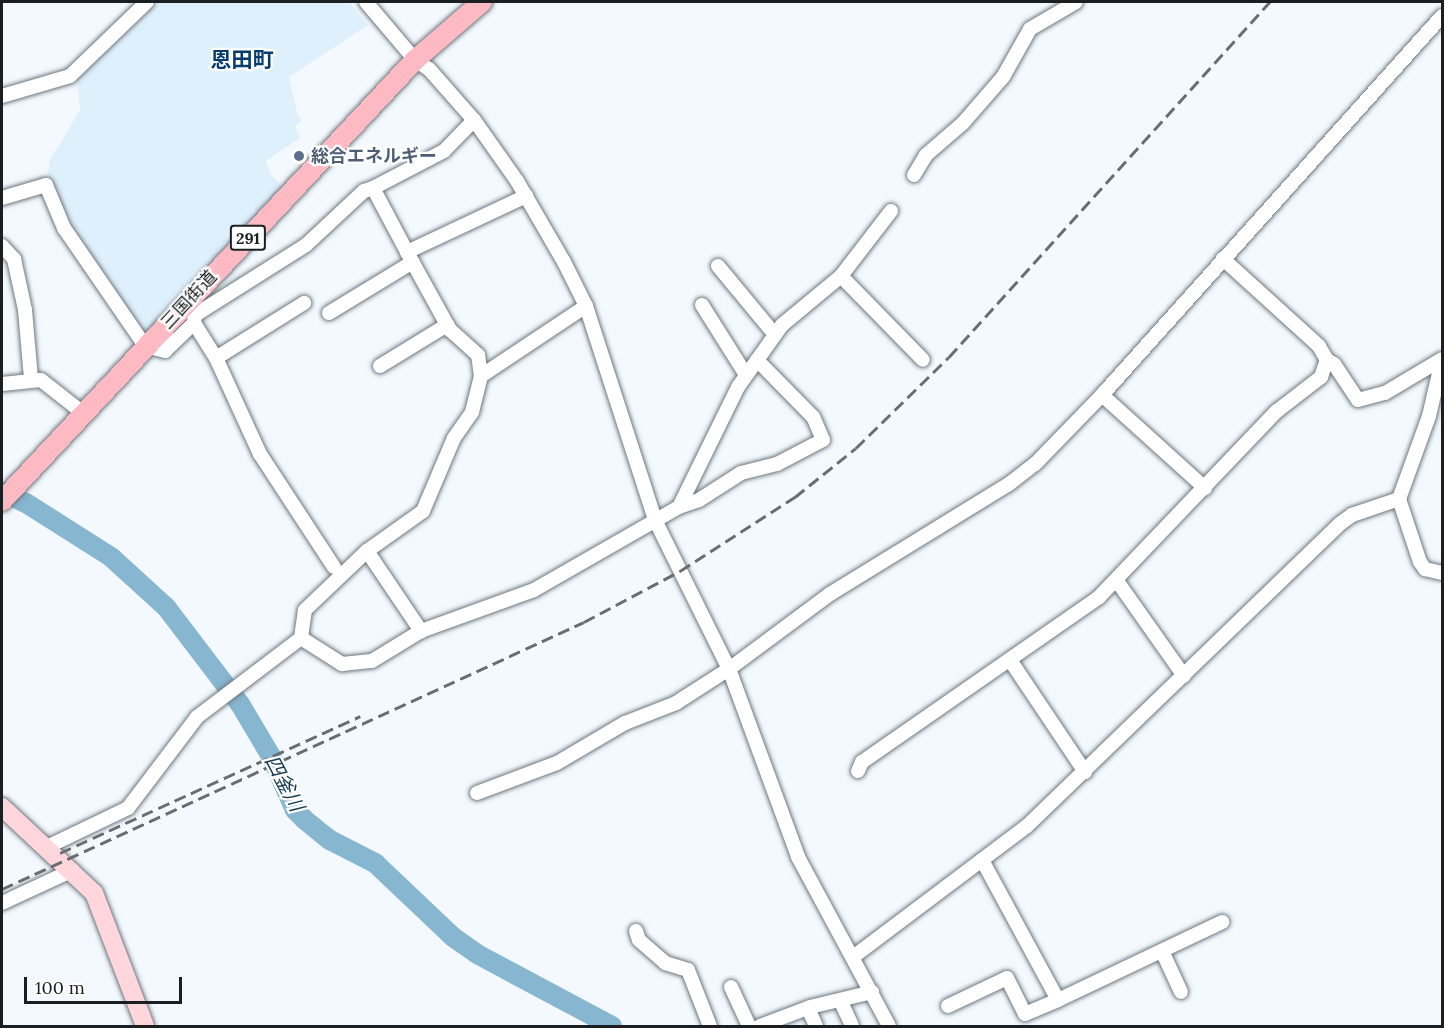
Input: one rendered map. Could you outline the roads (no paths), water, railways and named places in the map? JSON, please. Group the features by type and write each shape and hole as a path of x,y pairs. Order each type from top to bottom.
{"highway":[{"name":"三国街道","path":"2,501 414,60 482,2"}],"main road":[{"path":"2,807 73,870 100,905 145,1026"}],"street":[{"path":"2,96 70,75 147,2"},
{"path":"366,2 414,60 429,69 474,120 526,196 586,306 655,520 729,669 798,857 889,1026"},
{"path":"914,175 926,155 963,123 1003,77 1030,29 1076,2"},
{"path":"477,793 557,763 625,723 676,703 729,669 830,594 1009,484 1052,450 1443,16"},
{"path":"2,198 46,185 64,228 145,346 165,351 194,323 195,315 306,245 364,191 444,151 474,120"},
{"path":"47,847 128,808 197,717 301,638 305,610 368,551 423,511 453,438 472,412 481,376 478,355 447,325 373,188"},
{"path":"329,313 410,257 526,196"},
{"path":"679,507 746,375 775,335 802,306 841,276 891,211"},
{"path":"2,246 14,259 25,310 31,380"},
{"path":"1222,259 1319,346 1358,400 1385,393 1443,360"},
{"path":"718,266 775,335"},
{"path":"841,276 922,360"},
{"path":"216,358 304,303"},
{"path":"702,305 746,375"},
{"path":"481,376 586,306"},
{"path":"194,323 216,358 260,454 334,567"},
{"path":"380,366 447,325"},
{"path":"301,638 342,664 372,662 421,631 534,590 655,520 679,507 699,500 741,473 777,464 823,440 813,417 757,360"},
{"path":"858,771 862,762 1084,609 1117,581 1277,411 1321,376 1327,360"},
{"path":"853,957 1028,826 1341,523 1352,515 1399,499 1406,490 1429,416 1443,360"},
{"path":"2,384 31,380 57,388 83,413"},
{"path":"1102,395 1204,488"},
{"path":"1429,416 1443,422"},
{"path":"1399,499 1420,562 1425,569 1443,573"},
{"path":"368,551 421,631"},
{"path":"1117,581 1184,676"},
{"path":"1010,660 1085,772"},
{"path":"982,860 1059,1000"},
{"path":"2,903 73,870"},
{"path":"948,1006 1007,978 1025,1014 1222,922"},
{"path":"636,931 639,940 665,963 688,970 710,1026"},
{"path":"1162,951 1181,992"},
{"path":"731,987 749,1026"},
{"path":"760,1026 781,1022 808,1008 841,1002 872,992"},
{"path":"841,1002 852,1026"},
{"path":"808,1008 816,1026"}],"waterway":[{"name":"四釜川","path":"2,492 26,503 111,557 166,607 240,704 272,758 295,810 305,820 330,840 375,863 453,937 477,954 612,1026"}],"railway":[{"path":"2,889 584,622 680,571 795,497 856,448 949,357 1270,2"},
{"path":"60,853 360,716"}],"place":[{"name":"総合エネルギー","path":"299,156"}],"district":[{"name":"恩田町","path":"242,60"}]}
